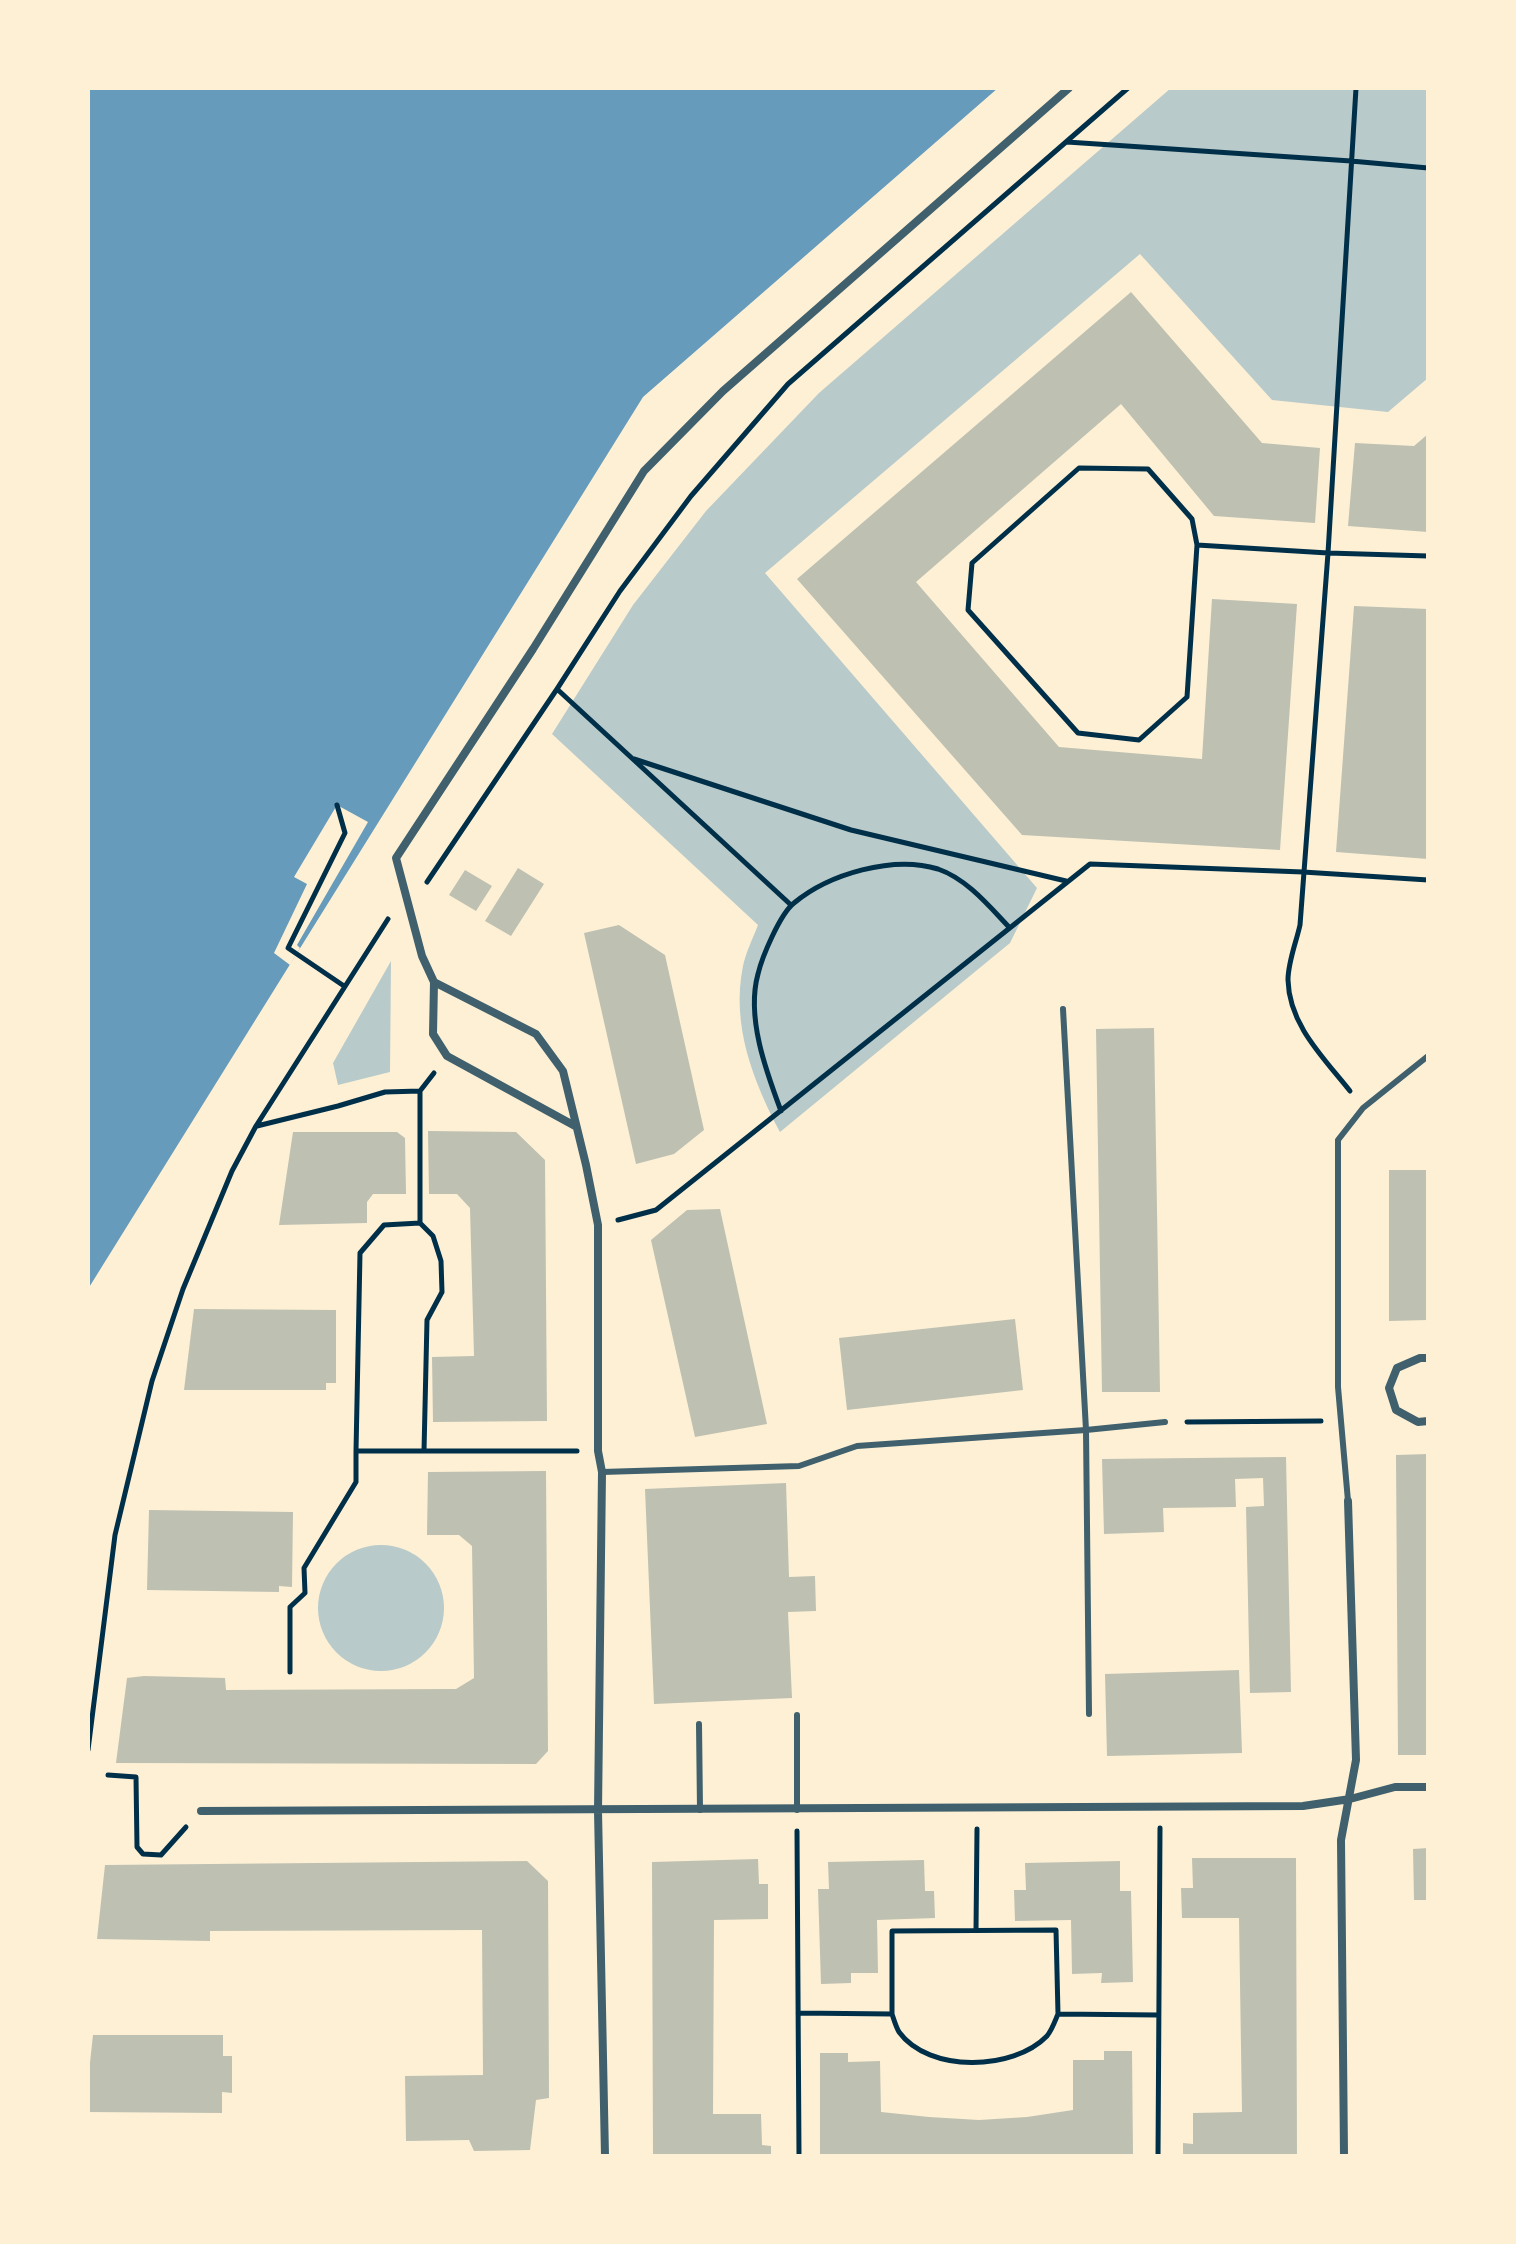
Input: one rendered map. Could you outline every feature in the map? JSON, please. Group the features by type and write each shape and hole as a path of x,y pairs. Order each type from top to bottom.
{"street":[{"path":"575,1126 447,1056 433,1034 434,982 422,956 396,858 533,649 644,471 723,391 1069,88"},
{"path":"434,982 536,1034 563,1071 598,1225 598,1451 602,1472 598,1811 605,2156"},
{"path":"1428,1358 1420,1358 1397,1368 1389,1388 1396,1410 1418,1422 1428,1421"},
{"path":"1344,2156 1341,1840 1356,1760 1348,1501"},
{"path":"201,1811 1303,1806 1350,1799 1395,1787 1428,1787"}],"lane":[{"path":"1063,1009 1086,1430 1089,1714"},
{"path":"1348,1501 1338,1387 1338,1140 1363,1108 1428,1056"},
{"path":"602,1472 799,1466 857,1446 1165,1422"},
{"path":"797,1715 797,1810"},
{"path":"699,1724 700,1810"}],"path":[{"path":"88,1750 115,1535 152,1381 183,1289 232,1171 256,1126 391,915 425,885 620,591 691,496 788,384 1128,88"},
{"path":"1356,88 1328,553 1300,925 1288,977 1290,1002 1299,1025 1363,1108"},
{"path":"1066,142 1428,168"},
{"path":"1079,468 1148,469 1192,519 1197,545 1187,697 1139,740 1078,733 968,610 972,563 1079,468"},
{"path":"1197,545 1428,556"},
{"path":"557,689 791,905"},
{"path":"634,759 851,830 1067,882"},
{"path":"337,805 345,833 288,948 344,986"},
{"path":"781,1111 767,1075 755,1016 757,976 770,942 791,905 832,880 866,868 907,864 939,870 976,892 1009,927"},
{"path":"598,1225 656,1210 1090,864 1428,880"},
{"path":"424,1451 427,1320 442,1292 441,1261 433,1236 420,1223 420,1091 447,1056"},
{"path":"256,1126 385,1092 420,1091"},
{"path":"290,1672 290,1607 305,1593 304,1568 356,1482 360,1253 384,1225 420,1223"},
{"path":"1165,1422 1342,1421"},
{"path":"356,1451 598,1451"},
{"path":"108,1775 136,1777 137,1847 143,1854 161,1855 201,1811"},
{"path":"1158,2156 1160,1807"},
{"path":"976,1930 977,1808"},
{"path":"797,1810 799,2156"},
{"path":"1056,1930 1058,2014 1048,2035 1025,2051 999,2060 973,2063 941,2059 920,2049 899,2032 892,2014 892,1931 1056,1930"},
{"path":"798,2013 892,2014"},
{"path":"1058,2014 1158,2015"}],"shaded area":[{"path":"1171,88 1428,88 1428,378 1388,412 1272,400 1140,254 765,573 1037,888 1010,943 780,1132 753,1073 742,1031 740,988 743,966 758,925 552,734 633,605 706,511 819,393"},
{"path":"391,961 390,1072 338,1085 333,1063"},
{"path":"381,1545 405,1549 426,1563 440,1584 444,1608 440,1632 426,1653 405,1667 381,1671 357,1667 336,1653 322,1632 318,1608 322,1584 336,1563 357,1549"}],"water":[{"path":"88,88 998,88 643,397 88,1289"}],"pier":[{"path":"337,805 368,822 297,945 300,948 290,965 274,953 307,884 294,877"}],"building":[{"path":"1131,292 1262,443 1320,448 1315,523 1214,516 1121,404 916,582 1059,747 1202,759 1212,599 1297,604 1280,850 1022,835 797,579"},
{"path":"1428,434 1428,532 1348,526 1355,443 1414,446"},
{"path":"1354,606 1428,609 1428,859 1336,852"},
{"path":"518,868 544,884 511,936 485,921"},
{"path":"465,870 492,886 476,911 449,895"},
{"path":"619,925 665,955 704,1130 674,1154 636,1164 584,933"},
{"path":"1154,1028 1160,1392 1102,1392 1096,1029"},
{"path":"428,1131 516,1132 545,1160 547,1421 433,1422 432,1357 474,1356 470,1208 457,1194 429,1194"},
{"path":"293,1132 397,1132 405,1138 406,1194 373,1194 367,1202 367,1223 279,1225"},
{"path":"1389,1170 1428,1170 1428,1320 1389,1321"},
{"path":"720,1209 767,1424 695,1437 651,1240 687,1210"},
{"path":"194,1309 336,1310 336,1383 326,1383 326,1390 184,1390"},
{"path":"1015,1319 1023,1390 847,1410 839,1338"},
{"path":"1428,1454 1428,1755 1398,1755 1396,1455"},
{"path":"1286,1457 1291,1692 1250,1693 1246,1507 1264,1506 1263,1478 1235,1479 1236,1507 1163,1508 1164,1532 1104,1534 1102,1459"},
{"path":"546,1471 548,1751 536,1764 116,1763 127,1678 225,1678 226,1690 456,1689 474,1678 472,1546 459,1535 427,1535 428,1472"},
{"path":"786,1483 789,1577 815,1576 816,1611 788,1612 792,1698 654,1704 645,1489"},
{"path":"149,1510 293,1512 292,1587 279,1586 279,1592 147,1590"},
{"path":"1239,1670 1242,1753 1107,1756 1105,1674"},
{"path":"1428,1848 1428,1900 1414,1900 1413,1849"},
{"path":"1192,1858 1296,1858 1297,2156 1183,2156 1183,2143 1193,2144 1193,2113 1242,2112 1239,1918 1182,1918 1181,1888 1193,1888"},
{"path":"758,1859 759,1884 768,1884 768,1919 714,1920 713,2114 761,2114 762,2145 771,2146 771,2156 653,2156 652,1862"},
{"path":"924,1860 925,1891 934,1891 935,1918 877,1920 878,1973 851,1973 851,1983 821,1984 818,1889 829,1889 828,1862"},
{"path":"527,1861 548,1881 549,2098 536,2100 530,2150 474,2151 469,2140 406,2141 405,2076 483,2075 482,1930 210,1931 210,1941 97,1939 105,1865"},
{"path":"1120,1861 1120,1891 1131,1891 1133,1982 1101,1983 1102,1973 1072,1974 1071,1920 1015,1921 1014,1890 1026,1890 1025,1863"},
{"path":"93,2035 223,2035 223,2056 232,2056 232,2093 222,2092 222,2113 88,2112"},
{"path":"1104,2051 1132,2051 1133,2156 820,2156 820,2053 848,2053 848,2062 880,2061 881,2112 979,2120 1073,2110 1073,2060 1104,2060"}]}
